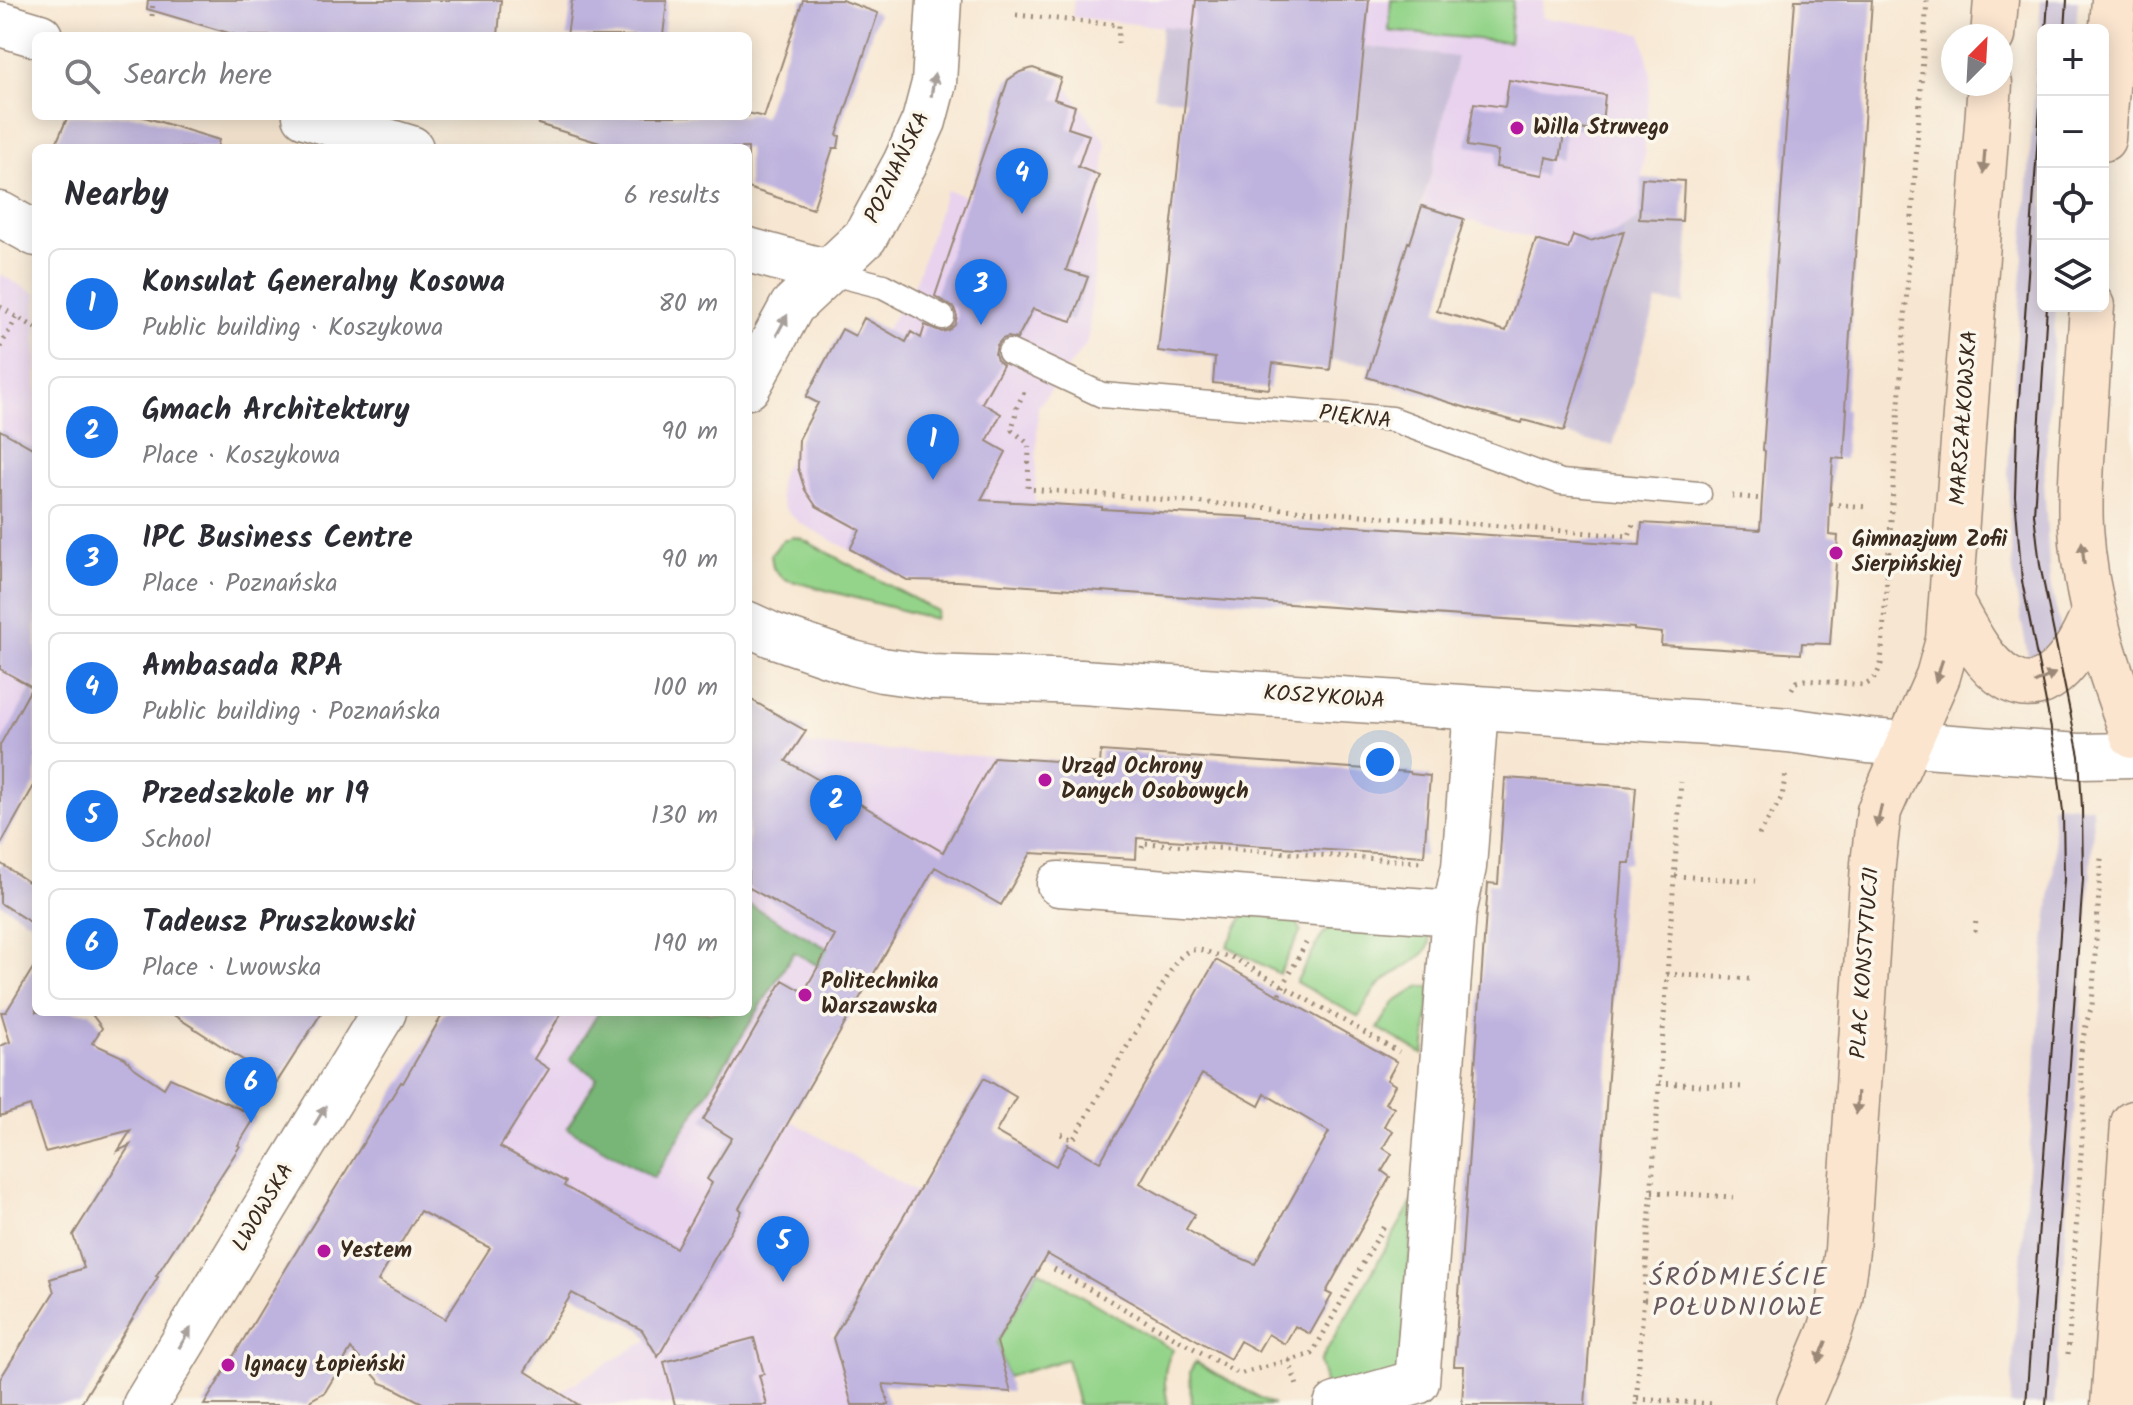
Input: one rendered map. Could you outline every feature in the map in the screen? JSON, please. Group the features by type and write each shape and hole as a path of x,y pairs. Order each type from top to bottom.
{"main road":[{"path":"1994,24 1996,0"},
{"path":"2106,96 2114,0"},
{"name":"MARSZAŁKOWSKA","path":"1908,744 1938,676 1948,640 1989,96"},
{"path":"2092,312 2080,499 2084,563 2105,660 2133,736"},
{"path":"1952,604 1989,661 2007,679 2023,684 2034,683 2061,670 2073,655 2093,614"},
{"name":"PLAC KONSTYTUCJI","path":"1799,1405 1840,1299 1847,1250 1874,843 1879,811 1908,744"},
{"path":"2113,1405 2133,1123"}],"street":[{"name":"POZNAŃSKA","path":"828,272 865,237 924,121 934,83 939,0"},
{"path":"0,24 32,34"},
{"path":"318,120 398,144"},
{"path":"0,214 32,232"},
{"path":"752,251 828,272"},
{"path":"752,380 792,306 828,272"},
{"name":"KOSZYKOWA","path":"752,626 853,663 915,675 1081,682 1722,724 1908,744"},
{"path":"1336,1405 1417,1382 1454,913 1464,867 1476,708"},
{"path":"1908,744 2079,756 2133,755"},
{"path":"1059,884 1454,913"},
{"name":"LWOWSKA","path":"145,1405 382,1016"}],"lane":[{"path":"828,272 883,286 942,317"},
{"name":"PIĘKNA","path":"1010,352 1102,395 1392,419 1561,482 1699,494"}],"path":[{"path":"152,16 153,0"},
{"path":"1791,692 1796,682 1804,680 1864,685 1877,676 1881,664 1927,0"},
{"path":"1016,15 1119,25 1118,47"},
{"path":"0,307 32,326"},
{"path":"0,347 17,317"},
{"path":"1036,366 1017,407 1012,430 1029,444 1028,489 1629,536 1637,513"},
{"path":"1830,504 1868,507"},
{"path":"1759,835 1782,797 1786,774"},
{"path":"1681,782 1637,1402 1714,1404"},
{"path":"1142,854 1143,843 1436,863"},
{"path":"2068,1354 2085,1093 2080,1081 2084,1027 2092,1006 2101,858"},
{"path":"1675,876 1756,881"},
{"path":"1975,932 1976,918"},
{"path":"1061,1134 1073,1140 1176,962 1182,954 1196,949 1219,957 1230,956 1411,1059"},
{"path":"1667,974 1750,979"},
{"path":"1659,1083 1742,1087"},
{"path":"1652,1192 1733,1197"},
{"path":"1054,1269 1239,1374 1312,1354 1386,1222"},
{"path":"1644,1300 1726,1306"}],"shaded area":[{"path":"1074,0 1543,0 1542,17 1641,33 1651,73 1639,219 1598,243 1568,250 1422,206 1457,57 1072,17"},
{"path":"2041,0 2078,0 2076,24 2039,24"},
{"path":"1162,26 1457,57 1432,171 1371,364 1331,360 1330,370 1158,351 1185,100 1154,96"},
{"path":"2037,57 2037,312 2056,312 2044,481 2050,583 2062,635 2029,661 2014,581 2008,471"},
{"path":"1035,69 1061,78 1106,142 1088,342 1038,407 1032,586 907,580 800,523 784,507 780,497 782,472 864,318 886,330 916,280 946,190 968,197 1006,83 1010,84 1020,72 1033,72"},
{"path":"1639,219 1690,222 1684,304 1657,301 1613,445 1522,423 1578,237 1598,243"},
{"path":"0,274 32,292 32,789 0,846"},
{"name":"Politechnika Warszawska","path":"752,700 806,731 801,740 809,745 994,757 948,845 790,1120 917,1193 835,1333 831,1333 852,1405 537,1405 678,1322 688,1303 369,1134 442,1016 752,1016"},
{"path":"2052,804 2092,807 2093,838 2054,1405 2010,1405 2046,933 2055,856"}],"green space":[{"path":"1391,0 1513,0 1509,42 1389,31"},
{"path":"793,537 937,611 935,619 784,579 773,568 771,555 782,541"},
{"path":"752,906 832,951 824,969 794,952 654,1178 567,1128 597,1078 570,1059 597,1016 752,1016"},
{"path":"1244,914 1296,919 1301,931 1279,974 1227,946"},
{"path":"1333,924 1423,929 1430,943 1421,956 1379,985 1359,1017 1296,982 1322,935"},
{"path":"1420,986 1431,987 1424,1055 1378,1028 1394,1003"},
{"path":"1414,1199 1401,1373 1328,1395 1320,1362"},
{"path":"1038,1270 1173,1350 1165,1377 1168,1405 1078,1405 1067,1359 1007,1377 997,1342"},
{"path":"1195,1362 1273,1405 1193,1405 1190,1372"}],"building":[{"path":"148,0 501,0 498,32 225,32 147,9"},
{"path":"572,0 667,0 663,32 568,32"},
{"path":"803,0 842,0 878,13 837,135 840,136 838,148 833,148 813,209 752,189 752,144 603,144 538,124 538,120 752,120 752,114 764,117"},
{"path":"1196,0 1369,0 1330,370 1273,363 1269,389 1213,383 1215,358 1158,351"},
{"path":"1795,0 1872,0 1844,459 1833,458 1830,504 1829,535 1838,536 1830,644 1802,643 1801,654 1661,645 1662,633 1634,628 907,580 850,549 860,530 816,506 805,490 798,468 799,439 818,403 806,397 842,329 855,336 864,318 906,342 911,332 921,338 925,325 942,332 955,325 957,316 954,308 935,296 1008,80 1033,68 1061,78 1054,99 1075,106 1068,128 1089,135 1078,167 1099,175 1066,270 1088,277 1072,321 1033,309 1017,339 1008,337 997,345 995,354 1003,365 982,403 1001,414 987,441 1006,452 981,500 1640,545 1642,523 1760,530"},
{"name":"Willa Struvego","path":"1509,80 1605,95 1601,132 1565,127 1560,160 1546,157 1543,175 1496,167 1498,151 1467,146 1474,103 1505,107"},
{"path":"66,120 154,120 219,140 218,144 56,144"},
{"path":"1642,178 1684,181 1682,221 1639,219"},
{"path":"1422,206 1464,219 1437,311 1506,331 1536,240 1568,249 1573,235 1590,241 1624,231 1564,431 1467,408 1367,377"},
{"path":"0,430 32,448 32,687 0,669"},
{"path":"32,687 32,789 0,846 0,745"},
{"path":"752,700 806,731 786,761 943,852 994,757 1100,764 1101,751 1410,772 1430,776 1424,856 1137,838 1136,859 1031,853 1001,905 935,867 739,1208 742,1211 658,1357 642,1330 572,1293 525,1371 579,1405 426,1405 381,1383 351,1349 325,1392 308,1405 204,1405 442,1016 560,1016 534,1059 549,1069 500,1147 566,1182 564,1186 676,1248 712,1183 707,1179 732,1138 703,1120 783,980 804,992 835,936 752,889","holes":["420,1211 490,1248 445,1319 378,1281"]},
{"path":"1505,778 1636,787 1630,863 1623,863 1585,1405 1462,1405 1464,1366 1454,1366 1488,883 1498,884"},
{"path":"0,863 32,884 32,923 0,903"},
{"path":"1216,960 1397,1062 1387,1080 1395,1085 1385,1103 1394,1108 1384,1126 1393,1131 1383,1148 1392,1154 1382,1171 1390,1177 1326,1292 1332,1295 1310,1334 1295,1326 1285,1344 1268,1334 1258,1351 1240,1341 1230,1359 1047,1254 997,1342 1011,1392 883,1384 889,1405 852,1405 833,1338 984,1078 1016,1097 996,1132 1056,1166 1068,1144 1100,1162","holes":["1202,1074 1259,1106 1265,1094 1329,1132 1255,1264 1218,1248 1186,1229 1195,1214 1140,1183"]},
{"path":"32,970 32,1016 93,1016 102,1028 92,1043 125,1058 164,1088 170,1078 256,1116 80,1405 0,1405 0,1379 54,1292 50,1279 84,1268 73,1235 130,1145 118,1151 131,1130 45,1152 30,1106 0,1116 0,1046 10,1042 1,1012 6,1012"},
{"path":"175,1016 319,1016 277,1082"},
{"path":"754,1338 764,1374 759,1375 767,1405 675,1405 664,1362"}],"tram line":[{"path":"2046,24 2048,0"},
{"path":"2065,24 2067,0"},
{"path":"2026,1405 2064,879 2063,812 2056,754 2022,581 2015,496 2017,427 2041,96"},
{"path":"2046,1405 2083,879 2079,756 2040,565 2034,514 2047,312"}],"place":[{"name":"Willa Struvego","path":"1517,128"},
{"name":"Ambasada RPA","path":"1022,214"},
{"name":"IPC Business Centre","path":"981,325"},
{"name":"Konsulat Generalny Kosowa","path":"933,480"},
{"name":"Gimnazjum Zofii Sierpińskiej","path":"1836,553"},
{"name":"Urząd Ochrony Danych Osobowych","path":"1045,780"},
{"name":"Gmach Architektury","path":"836,841"},
{"name":"Politechnika Warszawska","path":"805,995"},
{"name":"Tadeusz Pruszkowski","path":"251,1123"},
{"name":"Yestem","path":"324,1251"},
{"name":"Przedszkole nr 19","path":"783,1282"},
{"name":"Ignacy Łopieński","path":"228,1365"}],"district":[{"name":"ŚRÓDMIEŚCIE POŁUDNIOWE","path":"1739,1293"}]}
